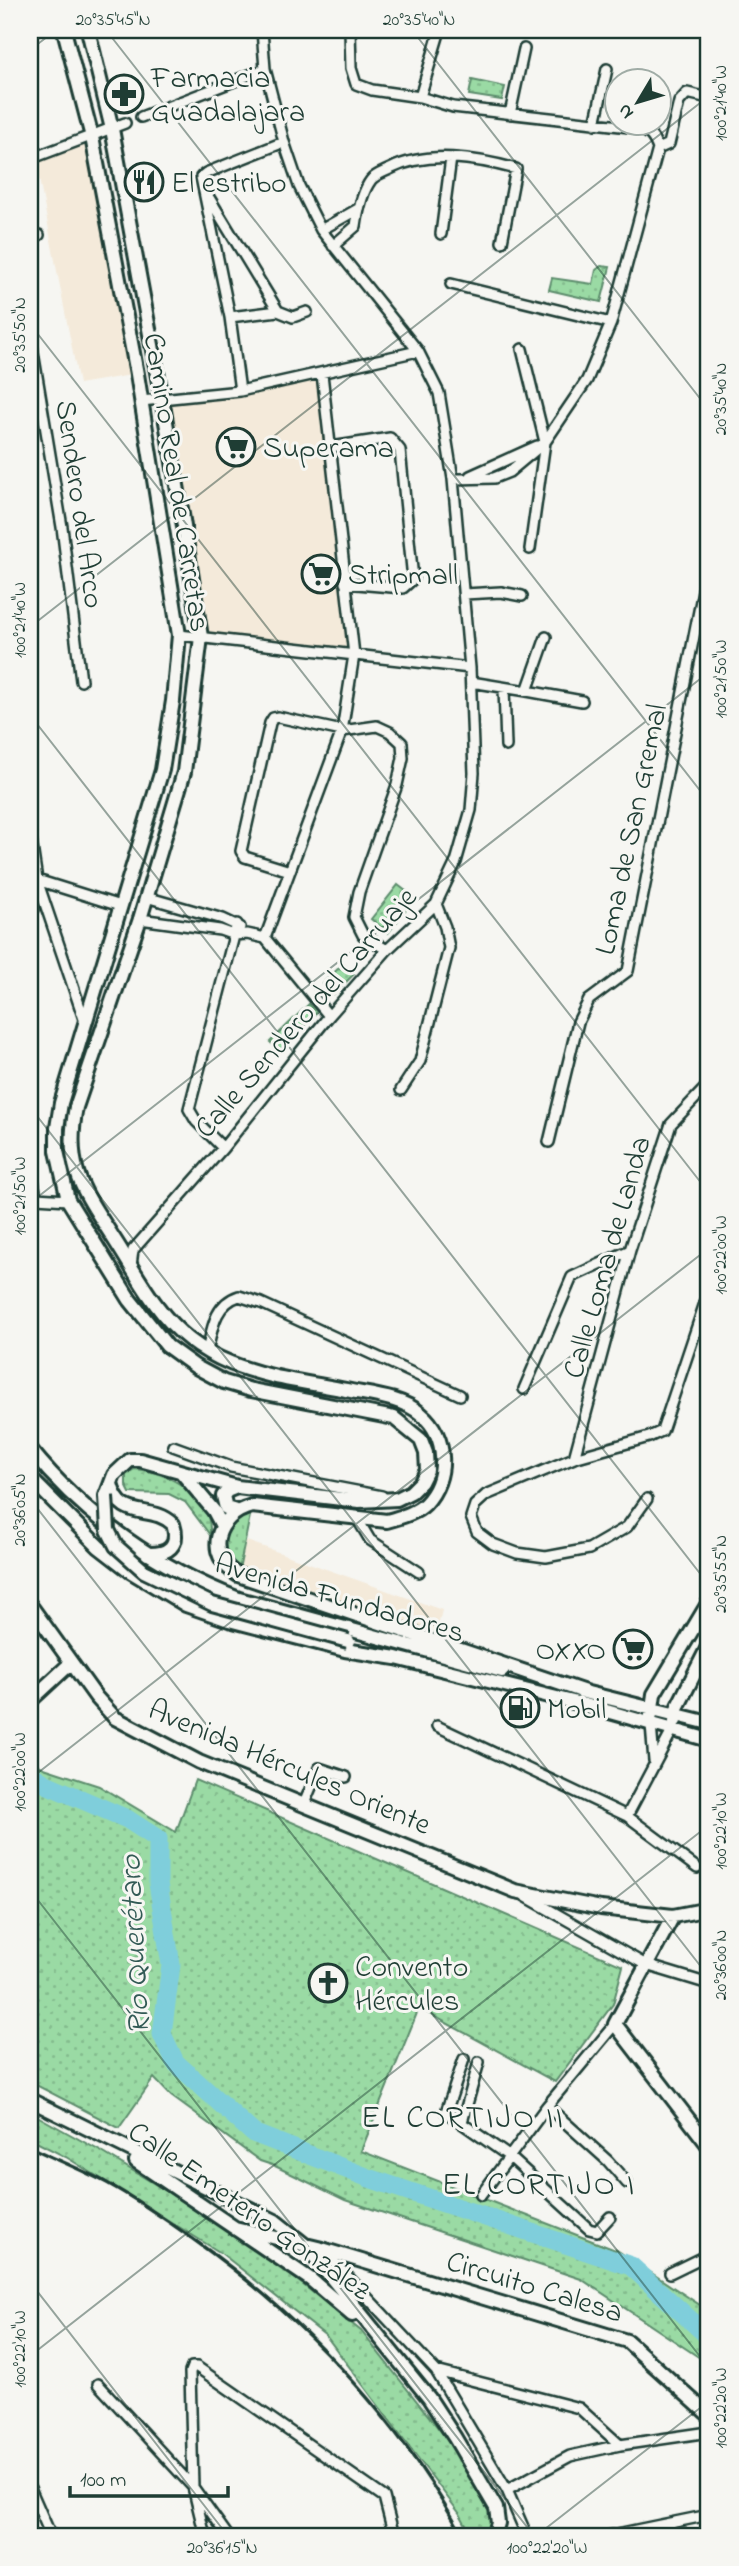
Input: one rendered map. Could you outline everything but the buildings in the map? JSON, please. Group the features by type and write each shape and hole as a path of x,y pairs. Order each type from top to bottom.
{"street":[{"name":"Camino Real de Carretas","path":"64,30 92,137 141,401 179,635 173,701 162,770 61,1103 57,1128 59,1164 68,1200 130,1300 167,1346 196,1367 224,1381 251,1390 394,1418 421,1440 426,1453 427,1470 421,1482 411,1492 397,1499"},
{"name":"Camino Real de Carretas","path":"88,30 111,129 162,398 201,637 184,772 140,919 76,1107 72,1130 72,1162 80,1182 131,1267 158,1308 180,1332 228,1364 255,1372 390,1399 420,1413 434,1429 441,1448 443,1469 436,1489 424,1505 407,1516 387,1521 358,1520 252,1506 236,1511"},
{"name":"Calle Sendero del Carruaje","path":"130,1300 128,1285 133,1250 223,1148 329,1016 387,950 436,904 456,862 471,810 474,773 470,668 453,479 439,393 418,351 321,230 299,186 284,142 265,69 262,30"},
{"path":"350,30 351,68 356,84 372,90 421,97 453,107 645,130 654,138 658,149 611,323 587,380 545,442 465,478 453,479"},
{"path":"421,97 440,30"},
{"path":"510,114 524,49"},
{"path":"141,117 265,69"},
{"path":"595,124 602,92"},
{"path":"658,149 669,144 679,102 687,93 709,98"},
{"path":"30,159 124,123"},
{"path":"240,391 230,317 201,177 284,142"},
{"path":"333,246 355,229 358,209 370,181 416,158 451,158 516,169 502,243"},
{"path":"441,234 451,158"},
{"path":"204,188 278,311"},
{"path":"321,230 358,209"},
{"path":"451,284 611,323"},
{"path":"230,317 278,311 293,317 307,312"},
{"name":"Sendero del Arco","path":"30,334 62,527 81,681"},
{"path":"522,348 545,442 530,549"},
{"path":"141,401 240,391 418,351"},
{"path":"265,938 342,731 354,655 322,374"},
{"path":"331,447 390,438 400,450 413,579 403,588 345,583"},
{"name":"Loma de San Gremal","path":"549,1142 578,1022 589,1000 628,971 709,560"},
{"path":"464,594 501,592 522,596"},
{"path":"179,635 470,668"},
{"path":"527,691 546,637"},
{"path":"471,682 582,701"},
{"path":"504,688 506,746"},
{"path":"290,871 246,857 241,851 273,718 342,731 377,726 390,732 401,743 403,758 397,785 359,892 354,917 363,935 387,950"},
{"path":"30,833 37,880 85,1024"},
{"path":"37,880 120,906"},
{"path":"146,897 237,924 247,934"},
{"path":"401,1090 421,1061 449,948 449,939 436,904"},
{"path":"140,919 265,938 329,1016"},
{"path":"223,1148 196,1121 189,1109 237,924"},
{"name":"Calle Loma de Landa","path":"574,1458 630,1250 671,1124 709,1084"},
{"path":"30,1161 36,1198 68,1200"},
{"path":"524,1390 572,1277 630,1250"},
{"path":"109,1266 116,1269 123,1267 123,1252"},
{"path":"128,1285 135,1282 146,1290"},
{"path":"647,1499 627,1527 589,1549 546,1557 517,1553 493,1544 477,1532 471,1517 475,1505 486,1495 574,1458 662,1431 709,1291"},
{"path":"207,1352 217,1314 225,1303 239,1296 261,1303 460,1395"},
{"path":"173,1446 231,1467 397,1499"},
{"name":"Avenida Fundadores","path":"30,1449 60,1482 102,1520 146,1554 197,1583 239,1599 709,1723"},
{"path":"396,1658 348,1641 212,1604 144,1570 116,1546 108,1530 108,1490 118,1469 130,1460 140,1460 237,1487 359,1501 397,1499"},
{"path":"181,1472 214,1511 222,1526"},
{"name":"Avenida Fundadores","path":"30,1478 99,1547 131,1572 186,1605 229,1620 332,1647 396,1658 585,1705 709,1740"},
{"path":"237,1487 223,1496 226,1508 236,1511 222,1526 217,1541 230,1570 238,1575 588,1693"},
{"path":"108,1490 123,1507 161,1516 173,1524 176,1534 170,1550 157,1555 146,1554"},
{"path":"358,1520 370,1539 419,1572"},
{"path":"654,1762 662,1728 651,1709 654,1694 709,1602"},
{"name":"Avenida Hércules Oriente","path":"30,1605 104,1707 115,1718 199,1762 515,1891 601,1908 673,1916 709,1909"},
{"path":"627,1816 654,1762 662,1728 677,1714 678,1706 709,1645"},
{"path":"30,1700 71,1663"},
{"path":"437,1726 627,1816 697,1868"},
{"path":"304,1804 319,1768 346,1777"},
{"path":"515,1891 646,1965 709,1984"},
{"path":"481,2195 547,2106 615,2024 673,1916"},
{"path":"615,2024 709,2146"},
{"path":"464,2059 446,2112 450,2117 510,2157 589,2229 597,2231 611,2217"},
{"path":"461,2122 479,2062"},
{"name":"Calle Emeterio González","path":"30,2101 275,2221 305,2245 429,2398 455,2438 496,2508 498,2523 494,2536"},
{"path":"547,2106 608,2161 627,2183"},
{"name":"Calle Emeterio González","path":"97,2134 310,2279 372,2330"},
{"path":"213,2214 215,2202 224,2197"},
{"name":"Circuito Calesa","path":"235,2228 322,2249 627,2341 709,2415"},
{"path":"322,2249 436,2371 507,2490 527,2536"},
{"path":"670,2273 709,2253"},
{"path":"205,2536 193,2487 192,2367 197,2367 383,2497 394,2536"},
{"path":"436,2371 579,2408 620,2445"},
{"path":"98,2384 193,2487 228,2536"},
{"path":"507,2490 570,2456 620,2445 709,2432"},
{"path":"30,2488 51,2536"},
{"path":"607,2536 709,2515"}],"shaded area":[{"path":"92,137 137,374 79,384 35,158"},
{"path":"322,374 354,655 201,637 162,399"},
{"path":"244,1540 442,1610 435,1640 238,1575"}],"green space":[{"path":"472,80 505,87 502,100 469,95"},
{"path":"601,266 610,267 601,302 549,290 552,278 593,284 596,270"},
{"path":"398,885 415,898 388,933 371,919"},
{"path":"343,964 354,974 334,994 323,983"},
{"path":"309,1004 317,1012 280,1051 270,1042"},
{"path":"134,1469 161,1475 186,1488 204,1508 210,1535 185,1502 169,1494 130,1493 126,1485 126,1475"},
{"path":"252,1506 238,1575 223,1562 222,1526"},
{"name":"Convento Hércules","path":"30,1760 44,1768 99,1786 176,1832 195,1780 623,1966 613,2004 555,2082 419,2008 361,2151 618,2251 709,2311 709,2364 581,2279 345,2200 260,2161 171,2096 154,2078 119,2128 30,2082"},
{"path":"30,2112 102,2152 247,2240 361,2331 458,2453 510,2536 472,2536 460,2514 326,2336 221,2253 66,2157 30,2139"}],"waterway":[{"name":"Río Querétaro","path":"30,1774 46,1784 127,1819 158,1839 158,1883 171,1965 162,2034 175,2062 253,2133 369,2178 631,2266 709,2337"}],"railway":[{"path":"30,2147 107,2183 141,2204 197,2242 275,2304 346,2374 379,2412 409,2451 463,2536"}],"place":[{"name":"Farmacia Guadalajara","path":"124,94"},
{"name":"El estribo","path":"144,182"},
{"name":"Superama","path":"236,447"},
{"name":"Stripmall","path":"321,574"},
{"name":"OXXO","path":"633,1649"},
{"name":"Mobil","path":"520,1708"},
{"name":"Convento Hércules","path":"328,1983"}],"district":[{"name":"EL CORTIJO II","path":"463,2116"},
{"name":"EL CORTIJO I","path":"539,2183"}]}
